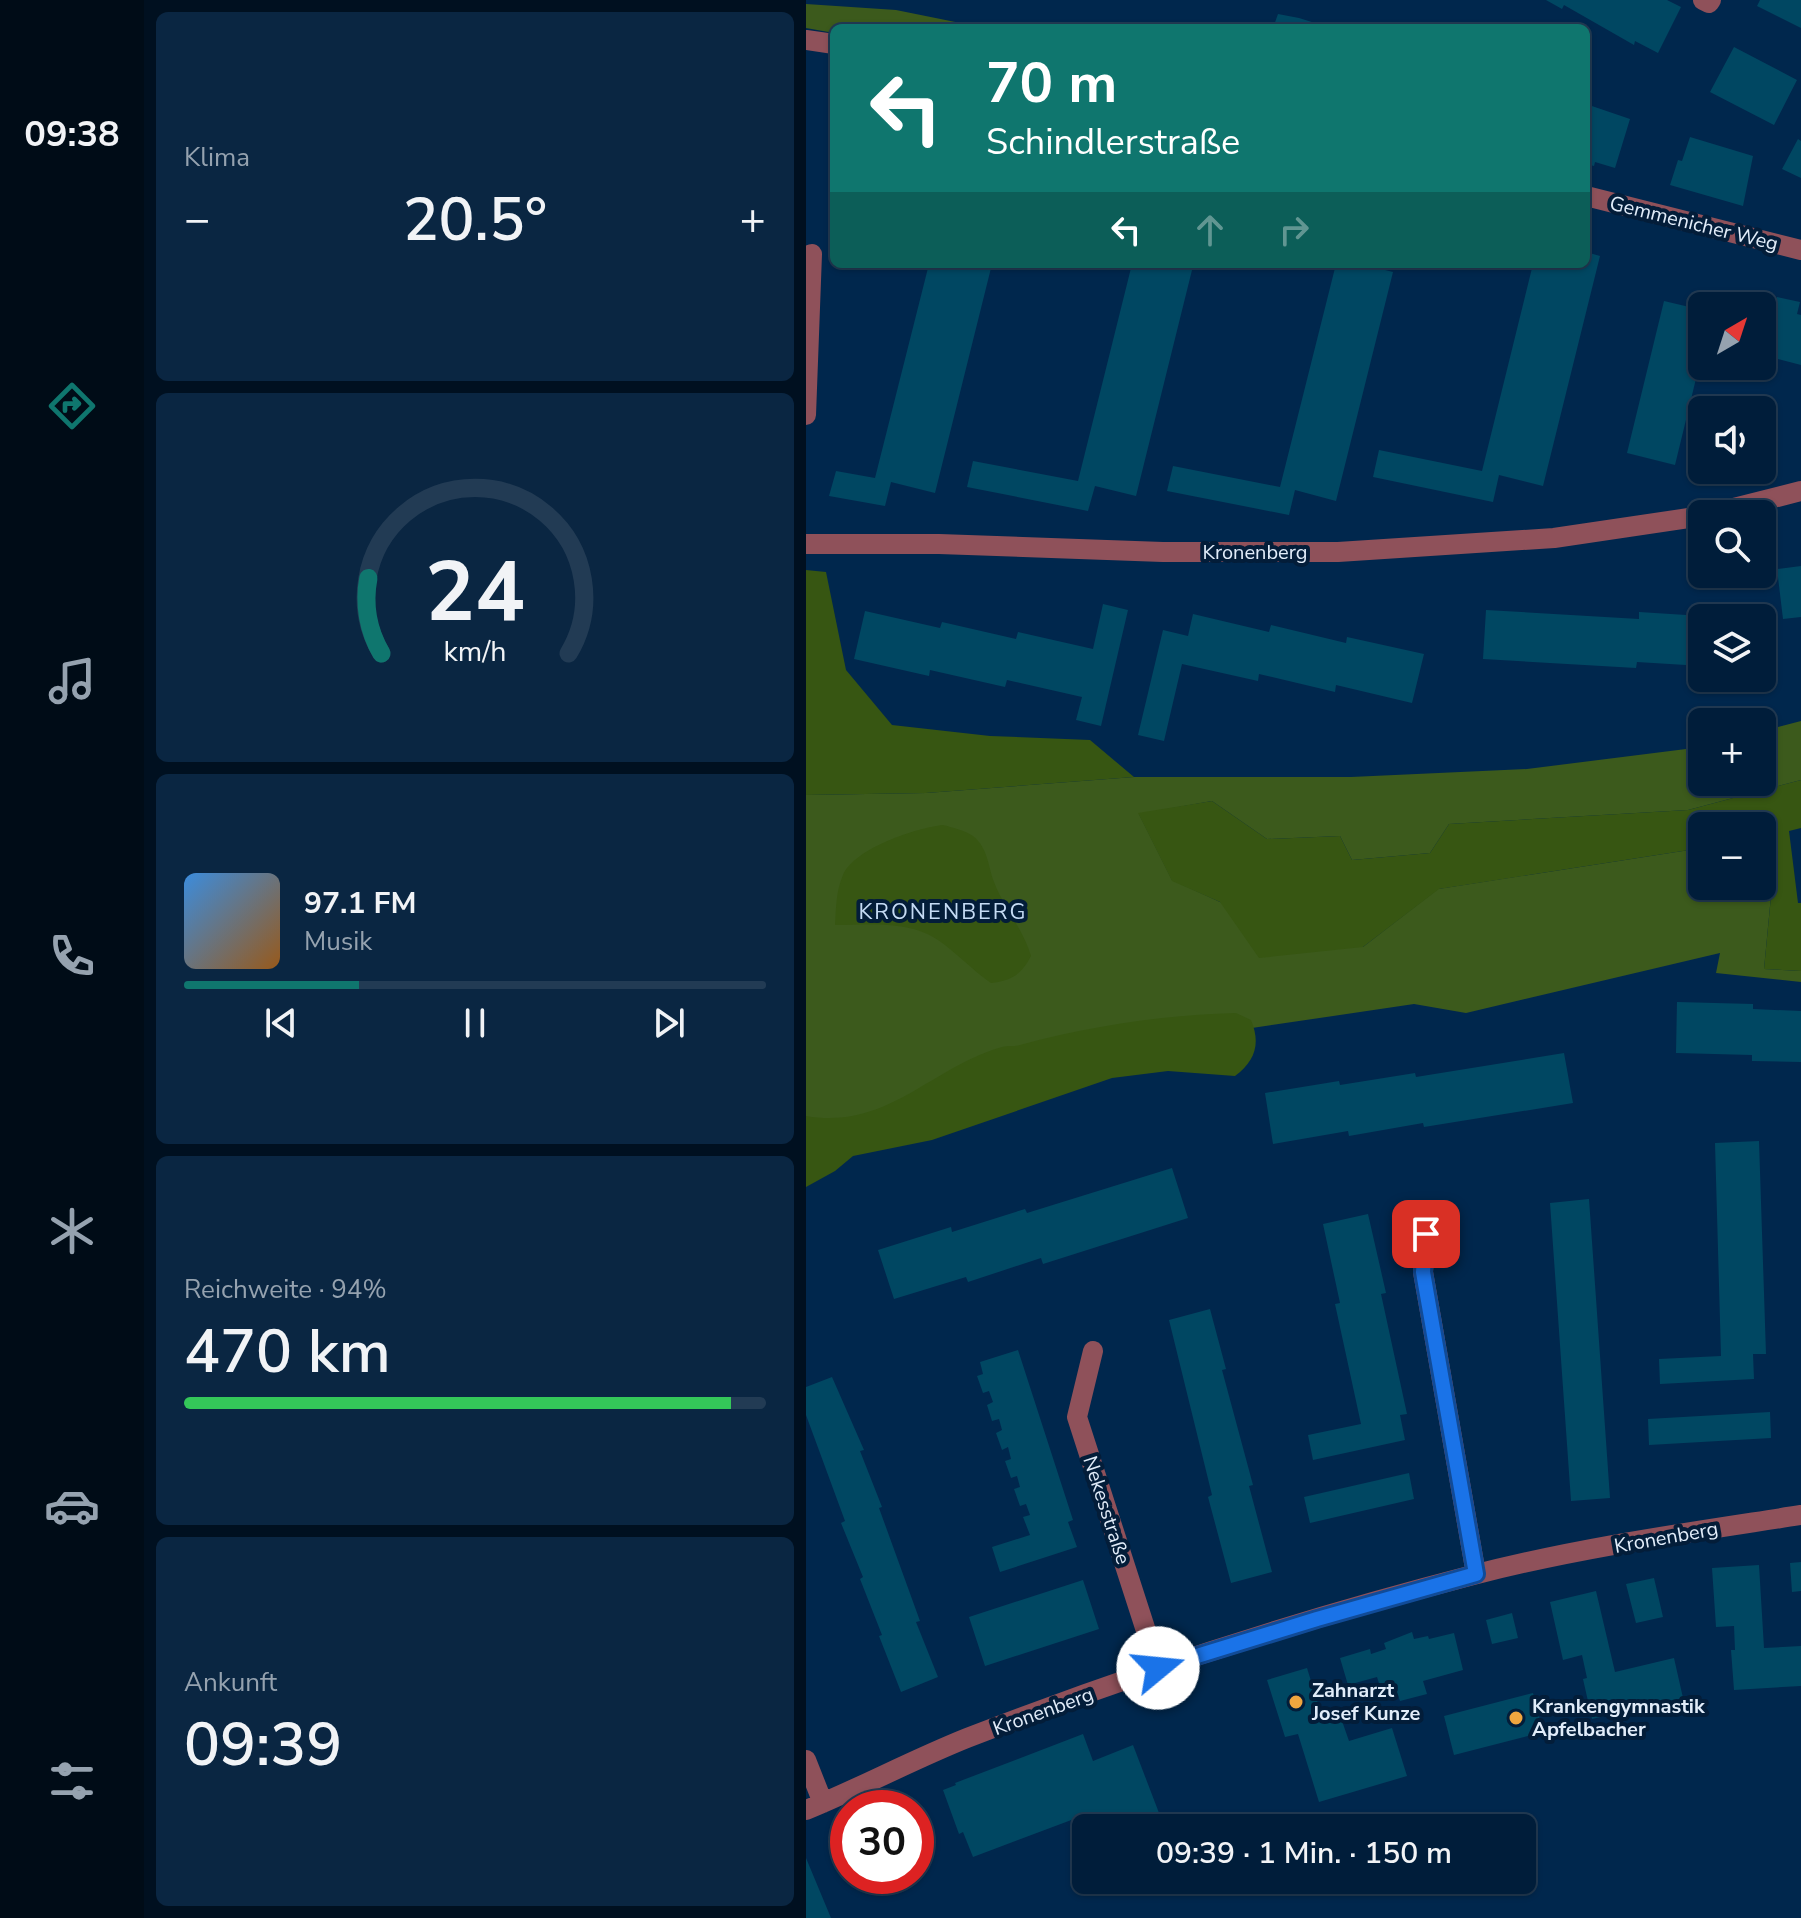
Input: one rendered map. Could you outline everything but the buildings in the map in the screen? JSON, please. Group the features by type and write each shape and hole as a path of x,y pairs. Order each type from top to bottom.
{"street":[{"path":"1703,0 1709,3 1711,0"},
{"path":"806,40 830,43"},
{"name":"Gemmenicher Weg","path":"1590,197 1801,250"},
{"path":"806,256 812,254 806,415"},
{"path":"1765,500 1801,491"},
{"name":"Kronenberg","path":"806,544 939,544 1163,552 1338,552 1554,538 1688,518"},
{"path":"1426,1234 1423,1272 1476,1574"},
{"name":"Nekesstraße","path":"1093,1351 1077,1417 1158,1668"},
{"name":"Kronenberg","path":"814,1806 967,1738 1158,1668 1317,1619 1476,1574 1640,1540 1801,1515"},
{"path":"806,1760 814,1806"}],"green space":[{"path":"806,4 896,10 965,24 830,24 830,32 806,28"},
{"path":"806,570 826,572 846,670 892,725 990,736 1090,740 1134,777 926,793 806,795"},
{"path":"1801,721 1801,780 1776,787 1776,727"},
{"path":"1688,749 1688,796 1741,796 1688,810 1449,824 1430,853 1352,860 1340,836 1267,839 1212,801 1139,814 1172,880 1220,902 1363,947 1438,889 1688,850 1688,900 1771,900 1764,969 1801,971 1801,982 1716,973 1720,953 1466,1013 1414,1004 1205,1035 806,1163 806,795 926,793 1134,777 1351,777 1527,769"},
{"path":"1801,780 1801,828 1789,831 1798,903 1801,903 1801,971 1764,969 1771,900 1776,900 1776,812 1688,812 1688,850 1439,889 1363,947 1259,958 1220,902 1172,881 1138,813 1212,801 1267,839 1340,836 1352,860 1430,853 1449,824 1688,810 1741,796 1776,796 1776,787"},
{"path":"943,825 970,834 982,846 998,892 1028,946 1031,956 1023,968 1010,978 991,983 938,940 914,929 888,925 835,925 839,887 850,865 887,841"},
{"path":"1236,1013 1251,1020 1256,1044 1251,1058 1235,1076 1168,1071 1112,1078 932,1140 853,1156 835,1171 806,1187 806,1116 835,1118 885,1106 953,1068 1004,1046 1018,1046 1126,1023"}],"place":[{"name":"Zahnarzt Josef Kunze","path":"1296,1702"},
{"name":"Krankengymnastik Apfelbacher","path":"1516,1718"}],"district":[{"name":"KRONENBERG","path":"943,911"}],"route":[{"path":"1158,1668 1476,1574 1423,1272 1426,1234"}]}
